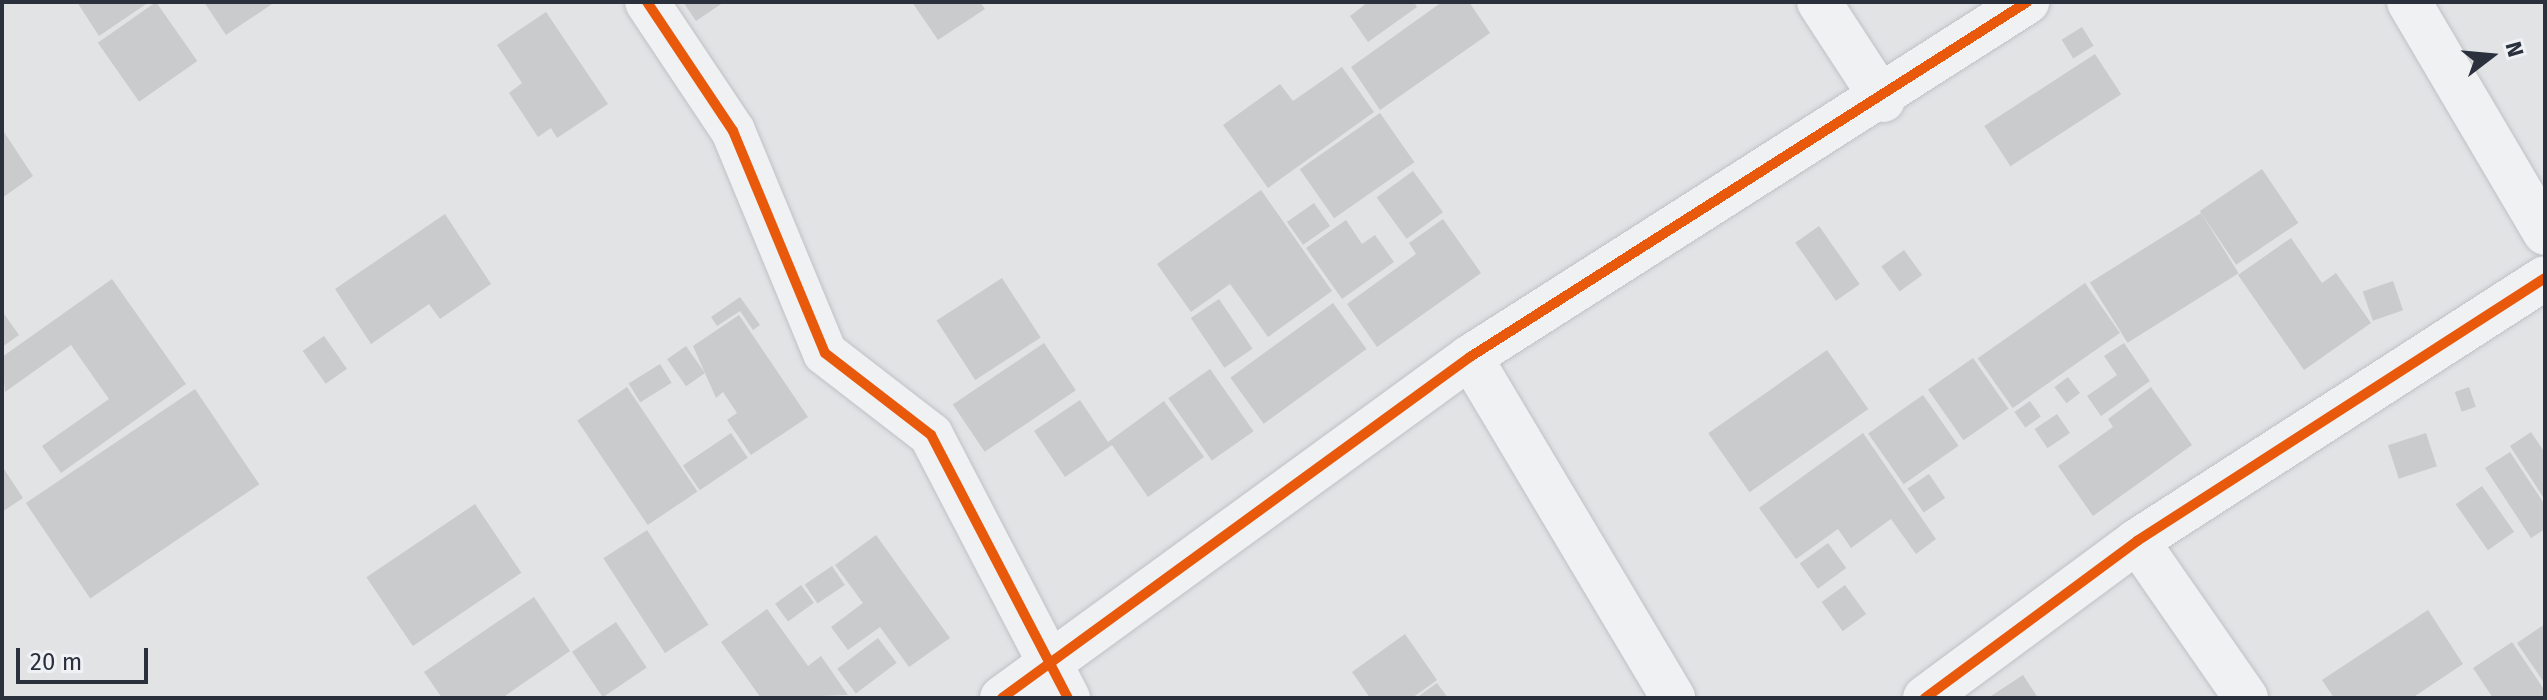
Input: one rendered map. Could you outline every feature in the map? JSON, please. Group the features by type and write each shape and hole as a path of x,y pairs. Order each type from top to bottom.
{"street":[{"path":"647,2 733,131 825,353 931,435 1058,682"},
{"path":"1819,2 1883,100"},
{"path":"1002,698 1058,682 1470,357 1883,100 2027,2"},
{"path":"2409,2 2545,233"},
{"path":"1925,698 2137,541 2545,278"},
{"path":"1470,357 1673,698"},
{"path":"2137,541 2246,698"}],"building":[{"path":"77,2 149,2 99,36"},
{"path":"156,2 197,61 139,102 98,43"},
{"path":"204,2 275,2 226,35"},
{"path":"683,2 724,2 696,21"},
{"path":"912,2 980,2 985,9 938,40"},
{"path":"1368,2 1414,2 1417,7 1368,42 1350,16"},
{"path":"1442,2 1469,2 1490,33 1380,110 1351,67"},
{"path":"546,12 608,104 557,138 551,128 538,137 509,93 522,83 497,45"},
{"path":"2082,27 2094,46 2073,58 2062,40"},
{"path":"2095,54 2121,94 2010,166 1984,126"},
{"path":"1342,67 1374,112 1268,188 1223,125 1280,84 1293,101"},
{"path":"1380,113 1414,162 1334,218 1300,169"},
{"path":"2,129 33,176 2,198"},
{"path":"2262,169 2298,223 2236,265 2200,211"},
{"path":"1413,171 1443,212 1407,239 1377,197"},
{"path":"1261,190 1332,291 1268,337 1230,284 1191,312 1157,264"},
{"path":"1314,203 1330,226 1303,245 1287,222"},
{"path":"2201,213 2239,273 2128,343 2090,282"},
{"path":"445,214 491,284 440,319 429,304 371,344 335,289"},
{"path":"1443,219 1481,273 1377,347 1347,304 1416,254 1409,243"},
{"path":"1346,220 1362,244 1375,235 1394,262 1342,299 1306,248"},
{"path":"1819,226 1860,284 1836,301 1795,243"},
{"path":"2291,238 2322,283 2336,273 2371,323 2304,370 2238,275"},
{"path":"1904,250 1922,275 1900,292 1881,266"},
{"path":"1002,278 1041,338 975,380 937,320"},
{"path":"112,279 186,384 61,473 42,446 109,399 71,345 5,392 2,357"},
{"path":"2393,281 2403,310 2373,321 2363,291"},
{"path":"2085,283 2120,333 2013,408 1978,358"},
{"path":"740,297 760,325 753,330 740,311 717,326 711,317"},
{"path":"1219,299 1253,349 1224,368 1191,318"},
{"path":"1333,303 1367,349 1264,424 1230,378"},
{"path":"2,311 19,335 2,347"},
{"path":"739,315 808,417 751,455 727,420 737,413 723,392 716,398 693,346"},
{"path":"324,336 347,369 326,384 303,351"},
{"path":"1044,343 1076,390 985,452 953,405"},
{"path":"2124,343 2150,381 2101,416 2087,396 2117,375 2104,356"},
{"path":"686,346 705,373 686,386 667,359"},
{"path":"1827,350 1868,409 1750,492 1708,433"},
{"path":"1973,358 2009,409 1964,440 1928,390"},
{"path":"660,364 672,383 640,402 629,384"},
{"path":"1210,369 1254,431 1212,461 1168,398"},
{"path":"2068,377 2080,393 2066,403 2054,387"},
{"path":"627,387 697,491 648,525 577,421"},
{"path":"2151,387 2192,445 2093,516 2058,466 2113,427 2108,419"},
{"path":"2469,387 2476,407 2462,412 2455,392"},
{"path":"195,389 259,484 90,598 26,503"},
{"path":"1923,395 1959,446 1904,484 1868,433"},
{"path":"1080,400 1108,442 1164,401 1204,457 1148,497 1112,445 1065,477 1034,431"},
{"path":"2030,401 2041,417 2025,427 2014,412"},
{"path":"2057,414 2070,433 2047,448 2035,429"},
{"path":"2531,432 2545,453 2545,500 2510,446"},
{"path":"731,433 748,458 700,490 683,465"},
{"path":"1863,433 1936,539 1916,554 1891,519 1851,548 1838,529 1796,559 1759,508"},
{"path":"2426,433 2437,466 2399,479 2388,445"},
{"path":"2510,452 2545,505 2545,529 2531,538 2485,468"},
{"path":"2,466 23,498 2,512"},
{"path":"1929,474 1945,498 1924,513 1907,489"},
{"path":"2482,486 2514,532 2488,550 2456,504"},
{"path":"475,504 521,573 413,646 366,577"},
{"path":"647,530 709,625 665,653 603,558"},
{"path":"876,535 950,638 909,667 880,627 848,650 831,627 863,603 835,565"},
{"path":"1828,543 1846,568 1818,589 1800,564"},
{"path":"832,566 845,585 818,604 805,584"},
{"path":"801,585 814,603 788,622 775,604"},
{"path":"1845,585 1866,614 1843,631 1822,602"},
{"path":"534,597 570,651 502,698 442,698 424,672"},
{"path":"767,609 808,666 821,656 848,695 761,698 721,642"},
{"path":"2428,610 2463,664 2412,698 2334,698 2322,680"},
{"path":"616,622 647,668 603,697 572,652"},
{"path":"2545,624 2545,684 2517,643"},
{"path":"1405,634 1437,680 1412,698 1370,698 1352,672"},
{"path":"878,638 897,663 856,693 837,669"},
{"path":"2512,642 2545,691 2545,698 2493,698 2473,668"},
{"path":"2023,675 2038,698 1988,698"},
{"path":"1437,683 1448,698 1416,698"}],"cycle path":[{"path":"647,2 733,131 825,353 931,435 1068,698"},
{"path":"1002,698 1470,357 2027,2"},
{"path":"1925,698 2137,541 2545,278"}]}
